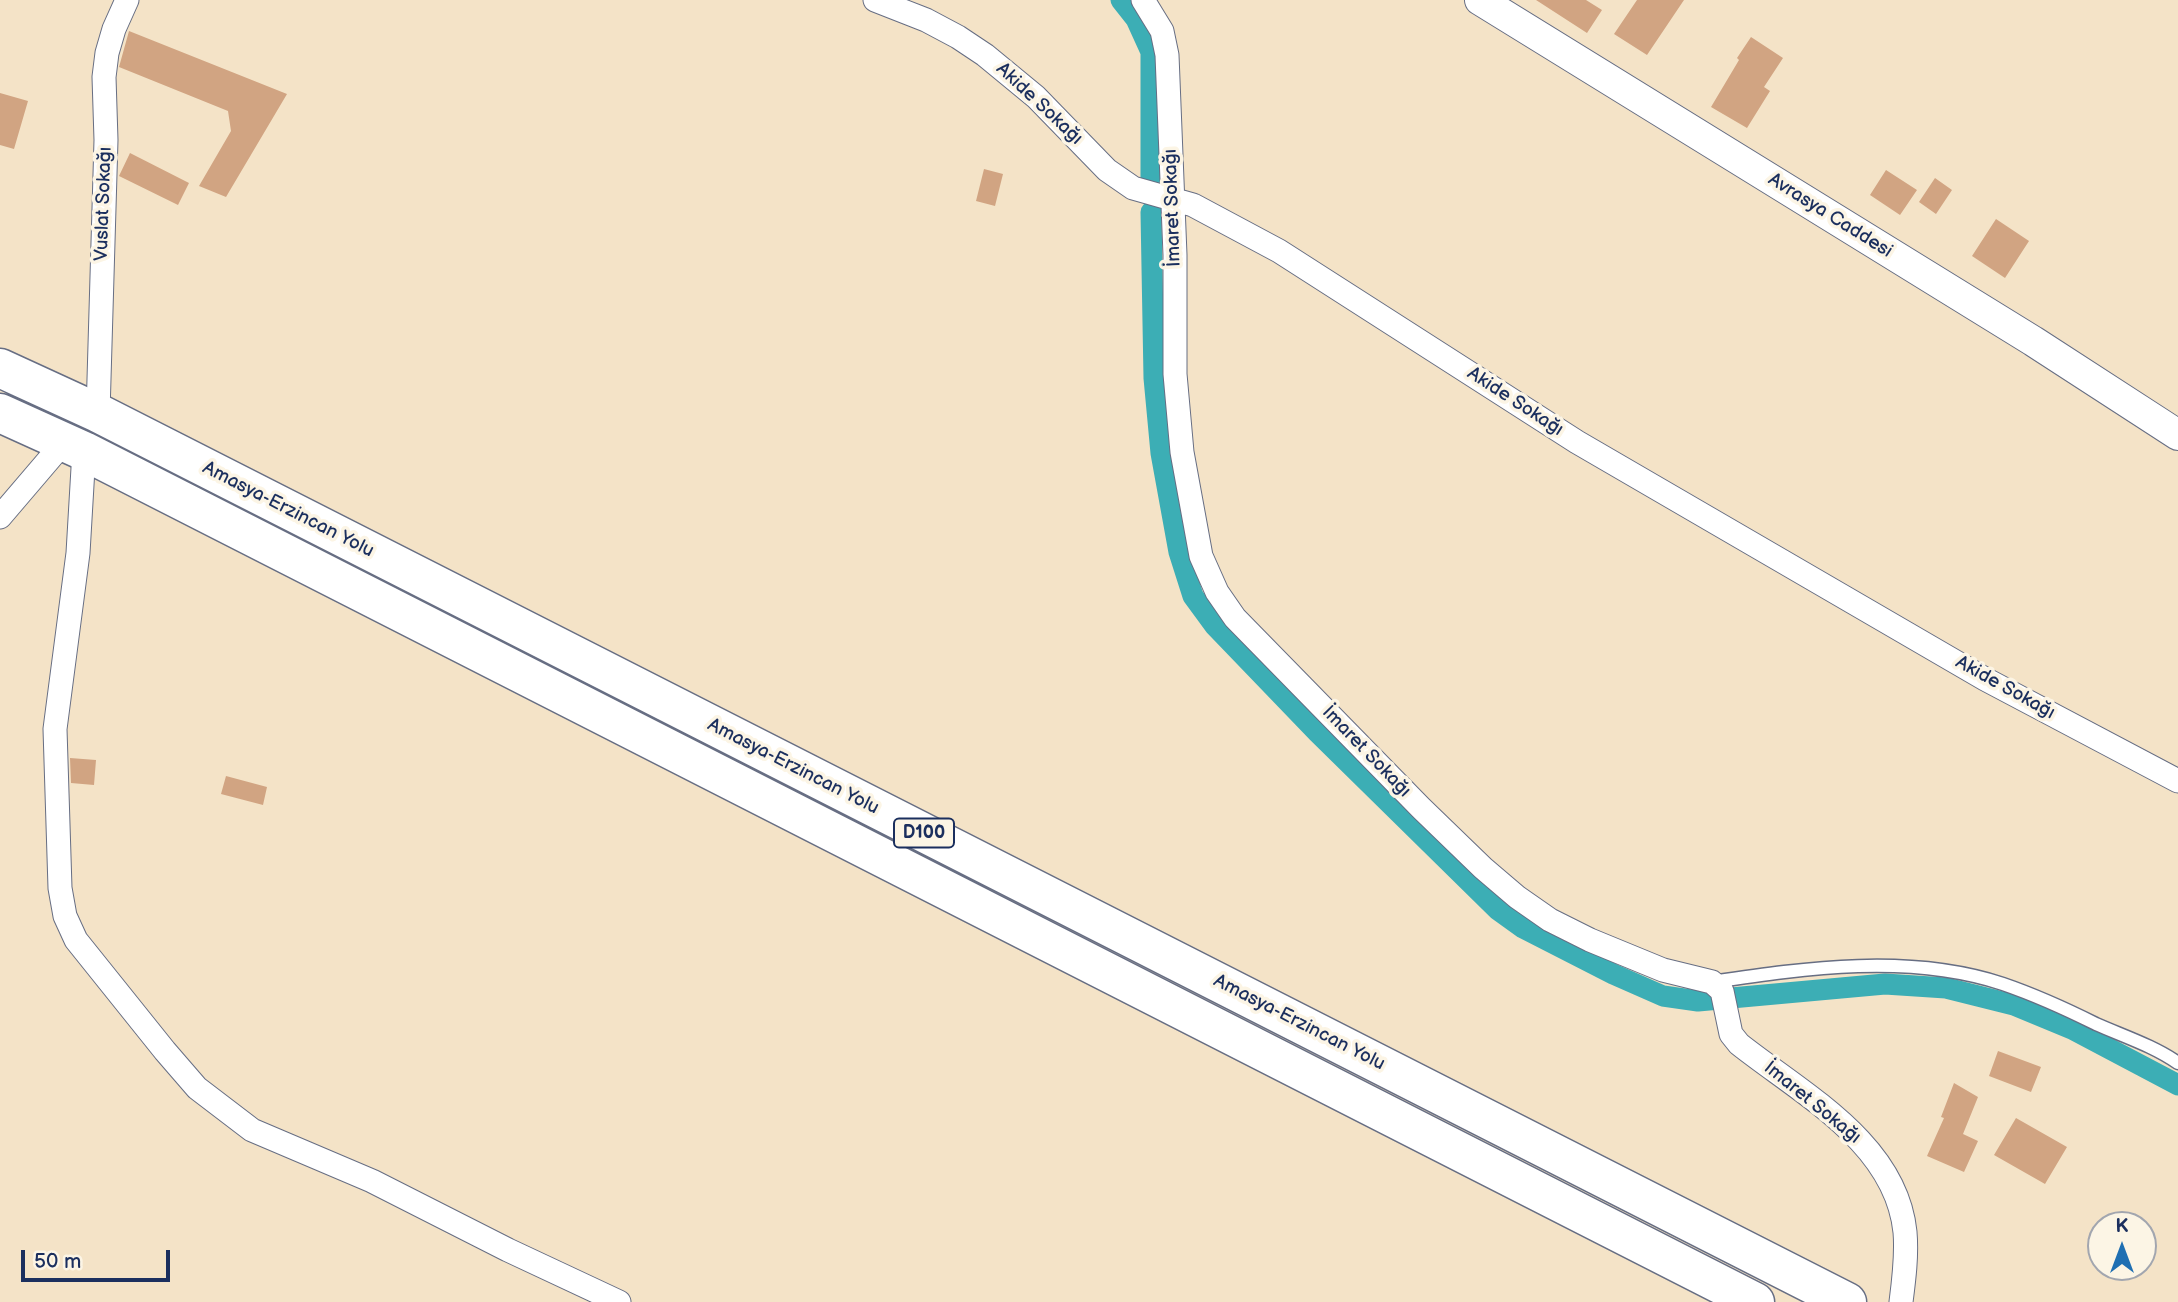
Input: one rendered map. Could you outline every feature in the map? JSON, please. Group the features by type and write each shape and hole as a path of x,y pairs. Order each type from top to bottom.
{"highway":[{"name":"Amasya-Erzincan Yolu","path":"0,368 98,413 1847,1302"},
{"name":"Amasya-Erzincan Yolu","path":"0,413 74,447 1755,1302"}],"street":[{"name":"Vuslat Sokağı","path":"98,413 106,140 104,77 114,29 127,0"},
{"name":"Akide Sokağı","path":"875,0 926,20 985,55 1035,97 1107,170 1133,188 1193,205 1279,251 1577,442 1961,665 2178,781"},
{"name":"İmaret Sokağı","path":"1143,0 1162,31 1167,55 1173,198 1175,373 1182,452 1201,556 1217,592 1235,618 1353,739 1474,860 1517,897 1550,919 1629,957 1717,986 1731,1034 1738,1044 1842,1123 1867,1148 1886,1177 1899,1203 1905,1232 1901,1302"},
{"name":"Avrasya Caddesi","path":"1480,0 2022,334 2178,435"},
{"path":"0,517 74,447"},
{"path":"74,447 77,564 55,729 60,888 65,916 76,940 198,1088 252,1130 372,1181 508,1250 619,1302"}],"lane":[{"path":"1717,986 1800,969 1894,966 1948,971 2001,984 2051,1003 2178,1063"}],"building":[{"path":"1536,0 1586,0 1602,10 1587,33"},
{"path":"1637,0 1684,0 1647,55 1614,34"},
{"path":"129,31 287,94 226,197 199,186 231,131 228,111 119,67"},
{"path":"1751,37 1783,58 1764,87 1770,91 1747,128 1711,107"},
{"path":"0,93 28,101 14,149 0,145"},
{"path":"130,153 189,183 178,205 119,176"},
{"path":"984,169 1003,174 995,206 976,201"},
{"path":"1886,170 1917,190 1900,215 1870,195"},
{"path":"1935,178 1952,190 1936,214 1919,202"},
{"path":"1996,219 2029,241 2005,278 1972,256"},
{"path":"70,758 96,760 94,785 71,783"},
{"path":"226,776 267,787 263,805 221,794"},
{"path":"1998,1051 2041,1067 2031,1092 1989,1076"},
{"path":"1954,1083 1978,1097 1963,1134 1978,1141 1964,1172 1927,1156 1944,1118 1941,1117"},
{"path":"2016,1118 2067,1147 2045,1184 1994,1155"}],"waterway":[{"path":"1121,0 1136,19 1151,52 1151,178"},
{"path":"1151,212 1154,378 1161,453 1179,552 1193,596 1215,626 1317,732 1498,910 1523,928 1663,996 1698,1001 1885,984 1946,988 2014,1005 2072,1029 2178,1085"}]}
